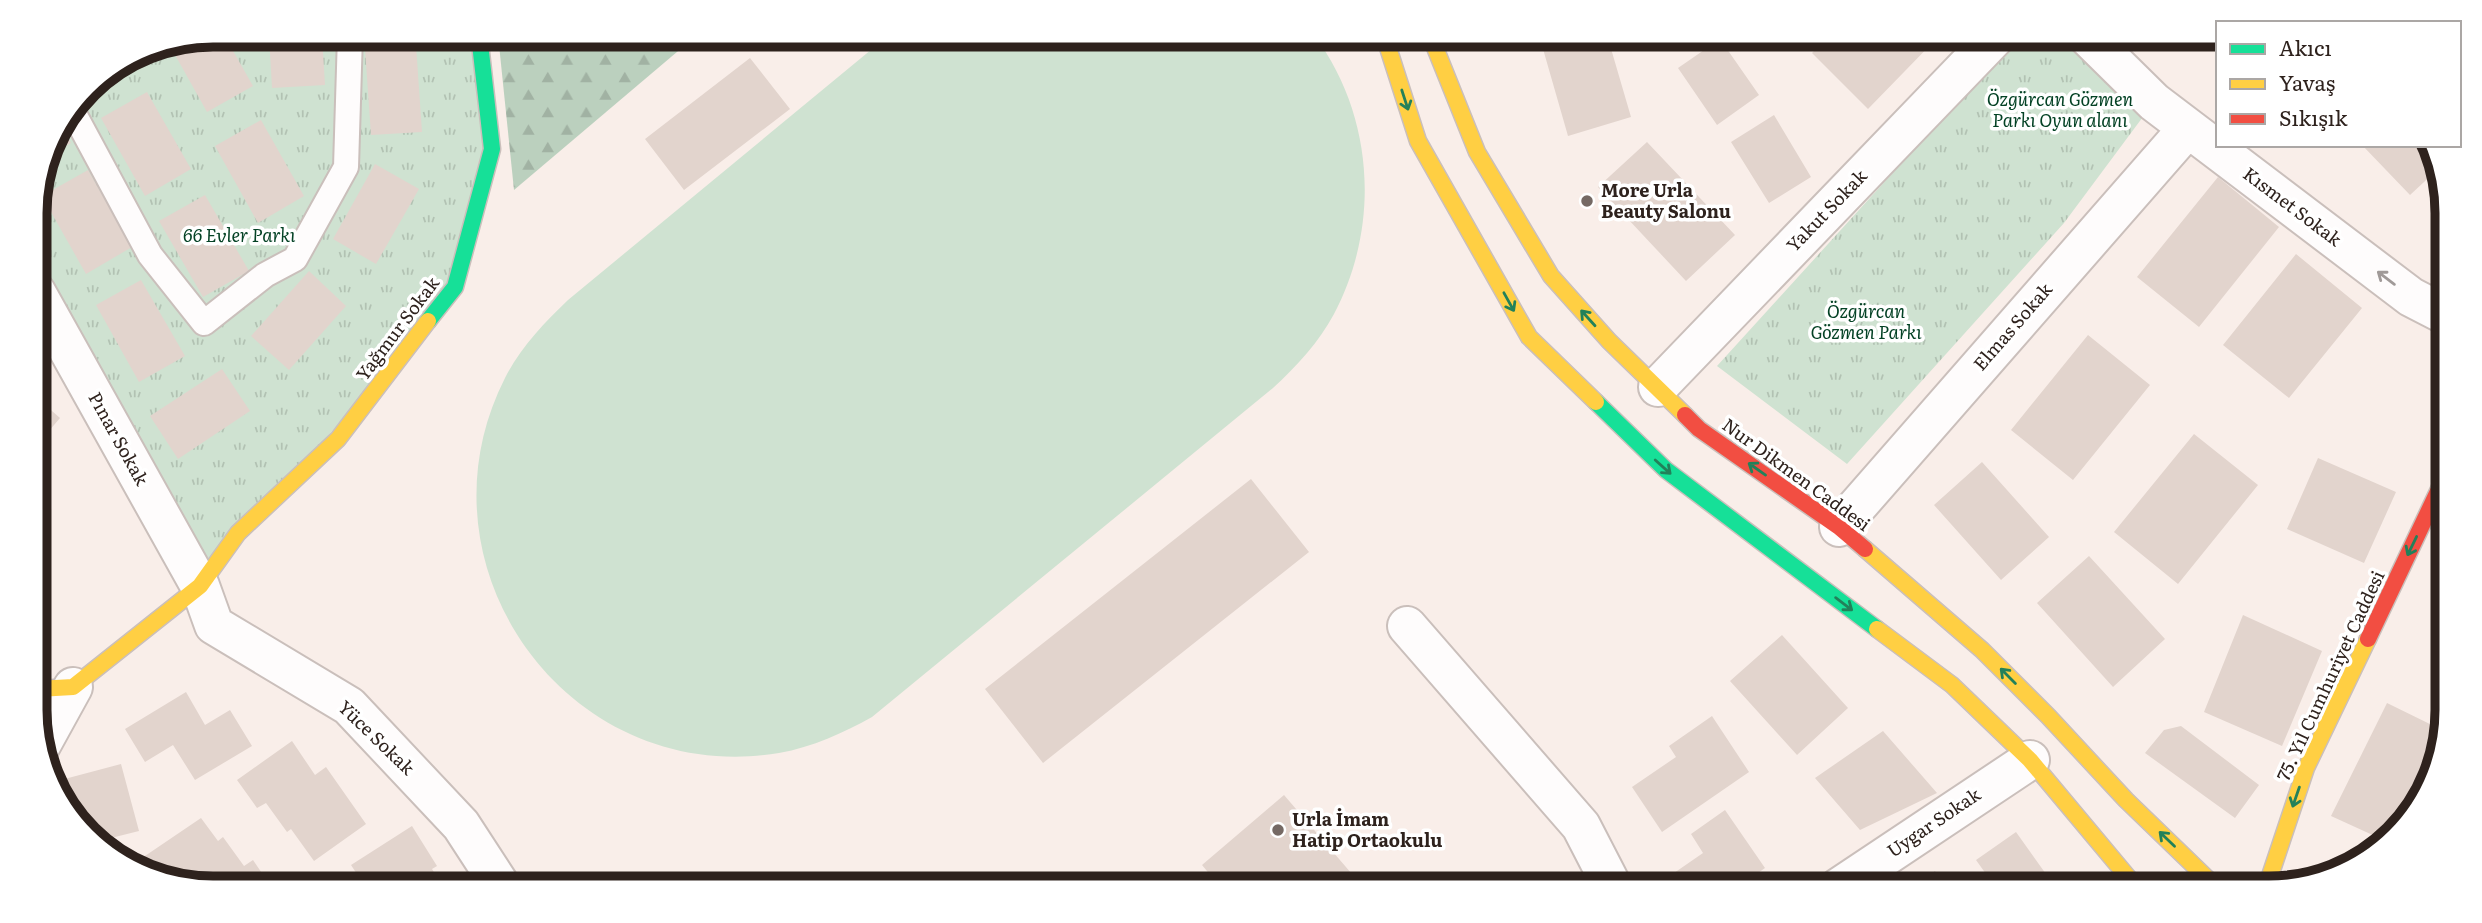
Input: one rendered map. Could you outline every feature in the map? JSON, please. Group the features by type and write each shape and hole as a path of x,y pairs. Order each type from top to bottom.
{"main road":[{"name":"Yağmur Sokak","path":"55,688 200,586 238,533 338,439 455,287 492,149 480,47"},
{"path":"1388,47 1418,141 1529,337 1666,470 1952,685 2030,760 2126,875"},
{"name":"Nur Dikmen Caddesi","path":"1435,47 1477,152 1551,276 1609,341 1699,429 1839,527 1982,650 2126,800 2204,875"},
{"name":"75. Yıl Cumhuriyet Caddesi","path":"2270,875 2306,768 2435,498"}],"street":[{"name":"Yakut Sokak","path":"1658,387 1985,47"},
{"name":"Kısmet Sokak","path":"2097,47 2154,102 2411,297 2435,309"},
{"name":"Elmas Sokak","path":"1839,527 2188,128"},
{"name":"Pınar Sokak","path":"48,313 200,586"},
{"name":"Yüce Sokak","path":"200,586 214,625 349,706 461,825 494,876"},
{"path":"1407,626 1581,826 1606,875"},
{"path":"48,717 55,688"},
{"name":"Uygar Sokak","path":"1857,875 2030,760"}],"lane":[{"path":"77,119 150,255 204,323 265,275 295,259 346,167 350,47"}],"green space":[{"name":"66 Evler Parkı","path":"213,47 480,47 492,149 455,287 200,586 48,313 49,191 64,140 81,112 104,88 130,69 170,53"},
{"path":"499,47 683,47 514,190"},
{"path":"874,47 1322,47 1334,66 1349,100 1359,135 1364,171 1364,208 1359,244 1349,280 1334,314 1299,362 1273,388 872,717 827,739 779,753 703,755 634,736 575,700 527,650 494,589 478,521 481,450 505,378 533,336 568,300"},
{"name":"Özgürcan Gözmen Parkı","path":"1998,47 2098,47 2154,102 2064,223 1847,464 1717,366 1959,100"}],"building":[{"path":"231,47 253,86 207,112 174,52"},
{"path":"270,47 323,47 325,85 272,88"},
{"path":"416,47 422,132 371,135 365,49"},
{"path":"1542,47 1611,47 1631,117 1568,136"},
{"path":"1708,47 1726,47 1759,95 1717,125 1678,68"},
{"path":"1818,47 1928,47 1868,109 1812,53"},
{"path":"750,58 790,109 684,190 645,139"},
{"path":"147,92 191,169 145,196 101,118"},
{"path":"1774,115 1811,177 1769,203 1731,142"},
{"path":"261,120 304,196 258,223 215,146"},
{"path":"67,135 71,143 61,149"},
{"path":"1647,142 1735,235 1686,281 1598,187"},
{"path":"2364,147 2421,147 2430,176 2410,195"},
{"path":"375,164 419,189 376,264 333,239"},
{"path":"88,170 132,247 86,274 48,207 49,192"},
{"path":"2218,177 2279,227 2199,327 2137,277"},
{"path":"205,195 249,271 203,297 159,221"},
{"path":"2296,254 2362,308 2289,398 2223,345"},
{"path":"309,271 346,306 289,370 251,336"},
{"path":"141,280 185,356 139,382 96,305"},
{"path":"2088,335 2150,385 2073,480 2011,430"},
{"path":"222,369 250,411 178,459 150,416"},
{"path":"48,407 60,418 48,433"},
{"path":"2194,434 2258,485 2178,584 2114,532"},
{"path":"2318,458 2396,492 2364,563 2287,529"},
{"path":"1982,462 2049,537 2001,580 1934,505"},
{"path":"1251,479 1309,552 1043,763 985,689"},
{"path":"2089,556 2165,639 2113,687 2037,603"},
{"path":"2243,615 2322,651 2282,746 2204,712"},
{"path":"1782,635 1848,708 1797,755 1730,681"},
{"path":"186,692 205,725 230,710 252,746 195,780 173,745 145,762 125,729"},
{"path":"2387,703 2434,726 2432,742 2418,783 2394,819 2376,836 2331,816"},
{"path":"1712,716 1749,772 1662,832 1632,787 1676,757 1669,746"},
{"path":"2181,726 2259,785 2235,818 2145,753 2164,730"},
{"path":"1883,731 1937,793 1860,830 1815,778"},
{"path":"292,741 315,775 326,767 366,824 314,861 291,829 287,832 266,803 257,808 237,780"},
{"path":"121,764 139,831 109,839 88,819 63,780"},
{"name":"Urla İmam Hatip Ortaokulu","path":"1284,795 1353,875 1211,876 1202,865"},
{"path":"1725,810 1765,868 1755,875 1671,875 1703,853 1691,834"},
{"path":"201,818 218,841 223,837 244,866 253,860 264,876 191,874 160,867 142,858"},
{"path":"412,826 437,866 432,869 436,876 358,876 351,865"},
{"path":"2016,832 2047,875 1987,875 1976,860"}],"traffic: fast":[{"path":"428,321 455,287 492,149 480,47"},
{"path":"1596,402 1666,470 1877,629"}],"traffic: slow":[{"path":"1388,47 1418,141 1529,337 1596,402"},
{"path":"1435,47 1477,152 1551,276 1609,341 1685,415"},
{"path":"47,688 73,687 200,586 238,533 338,439 428,321"},
{"path":"1865,549 1982,650 2126,800 2204,875"},
{"path":"1877,629 1952,685 2030,760 2126,875"},
{"path":"2270,875 2306,768 2368,639"}],"traffic: jam":[{"path":"1685,415 1699,429 1839,527 1865,549"},
{"path":"2368,639 2435,498"}],"place":[{"name":"More Urla Beauty Salonu","path":"1587,201"},
{"name":"Urla İmam Hatip Ortaokulu","path":"1278,830"}],"park label":[{"name":"Özgürcan Gözmen Parkı Oyun alanı","path":"2060,110"}]}
